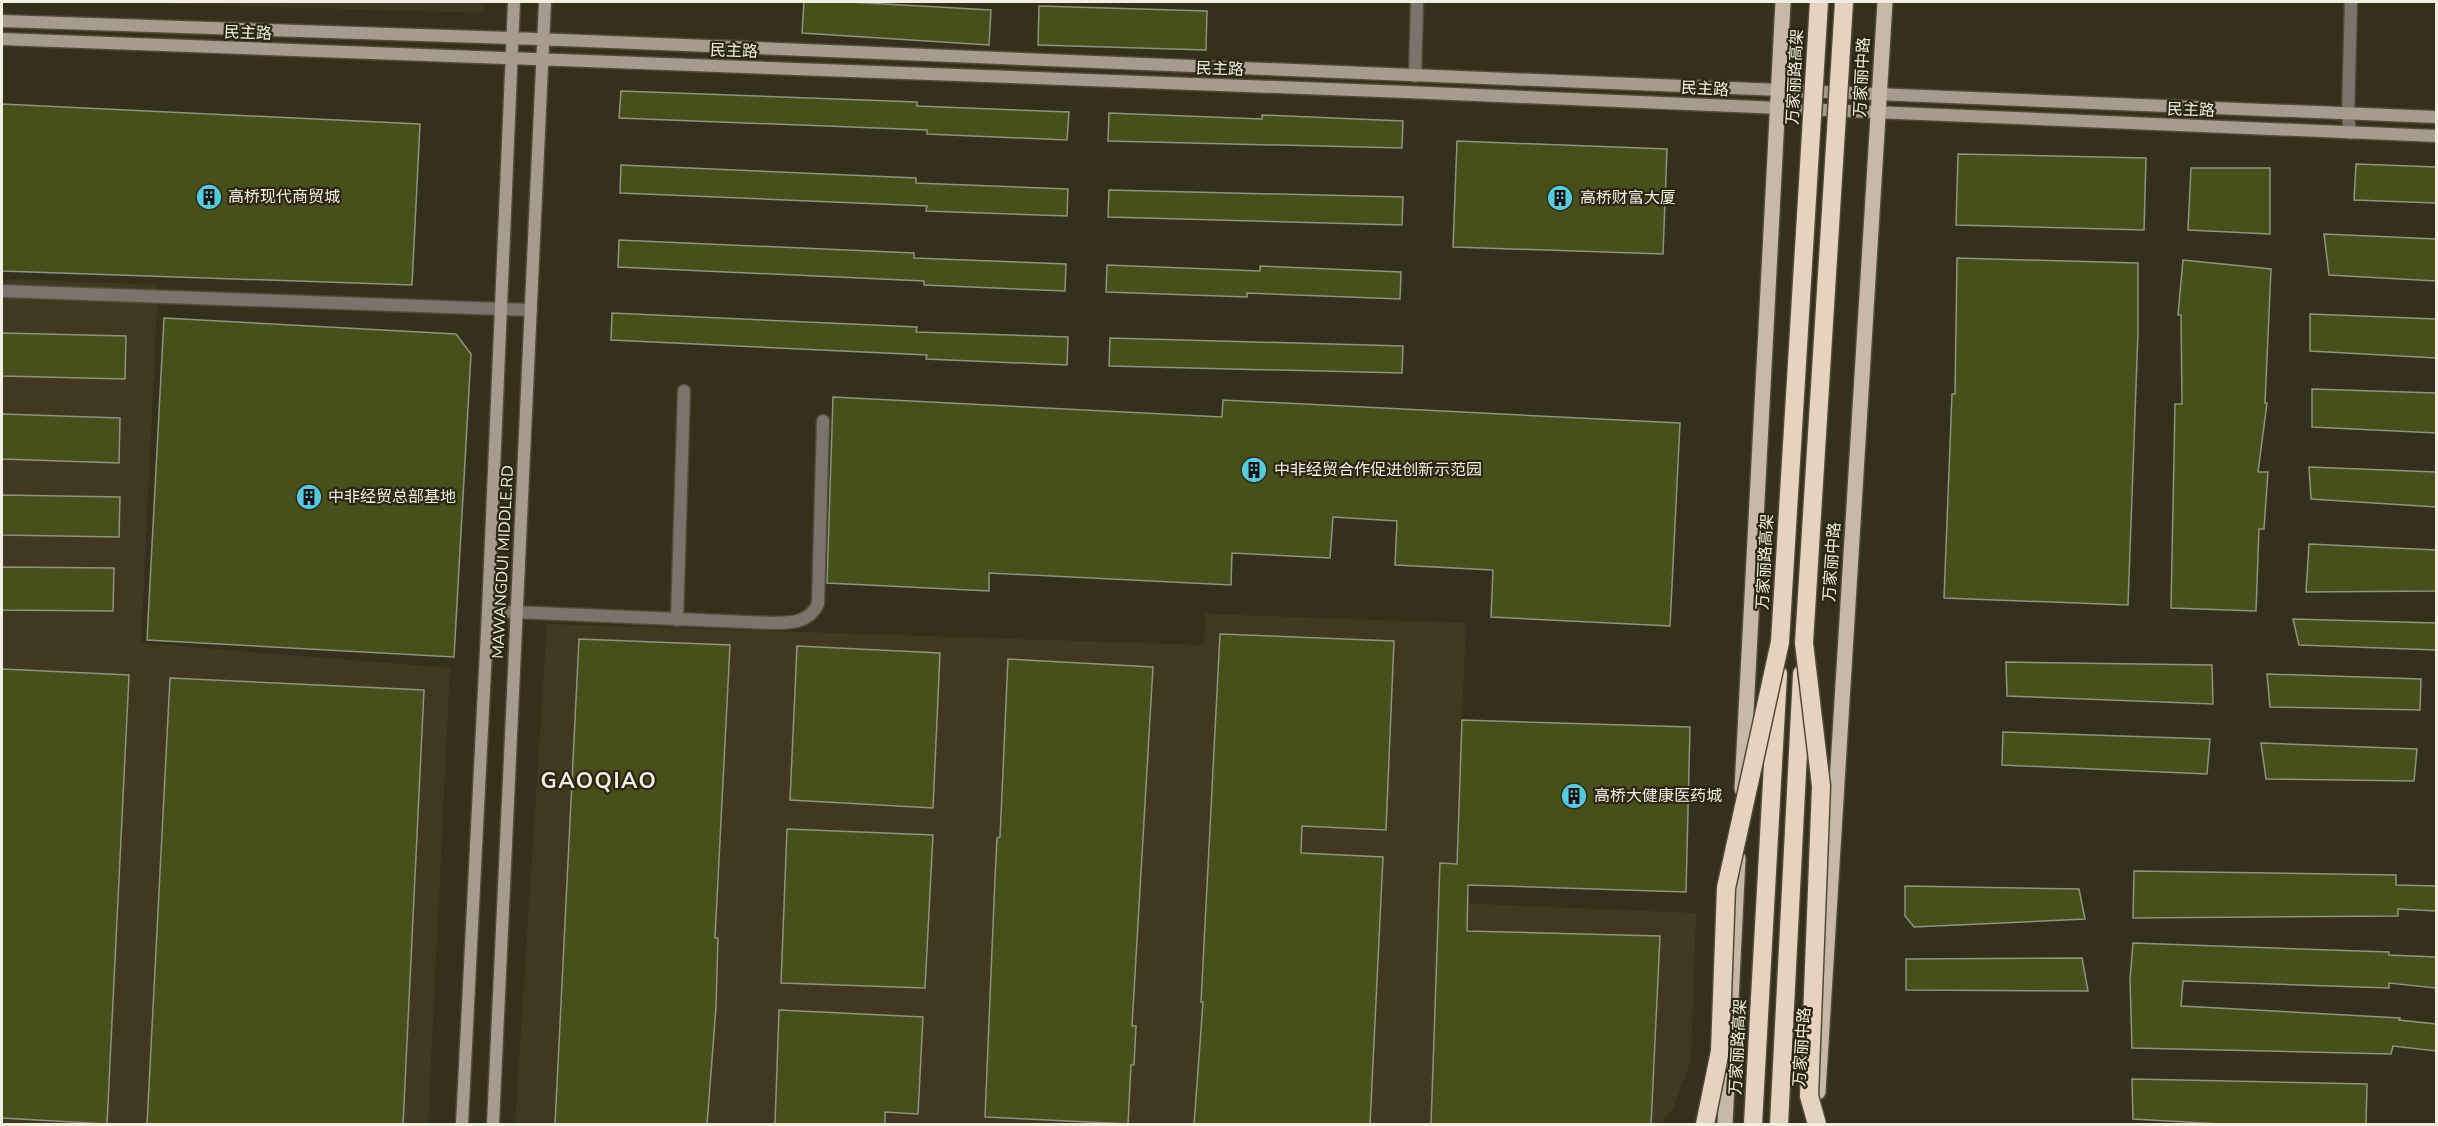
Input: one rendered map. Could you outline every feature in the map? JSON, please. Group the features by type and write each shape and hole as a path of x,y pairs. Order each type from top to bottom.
{"highway":[{"name":"万家丽路高架","path":"1753,1125 1819,2"},
{"path":"1779,1125 1804,643 1844,2"},
{"path":"1705,1125 1720,1051 1726,888 1780,642"},
{"path":"1804,643 1821,786 1809,1096 1817,1125"}],"main road":[{"path":"1725,1125 1783,2"},
{"name":"万家丽中路","path":"1817,1125 1885,2"}],"street":[{"name":"MAWANGDUI MIDDLE.RD","path":"462,1125 488,611 514,2"},
{"name":"MAWANGDUI MIDDLE.RD","path":"493,1125 544,2"},
{"path":"1414,76 1417,2"},
{"path":"2350,133 2348,114 2351,2"},
{"name":"民主路","path":"2,21 513,38 1879,96 2436,117"},
{"name":"民主路","path":"2,39 1406,92 2436,136"},
{"path":"2,291 531,310"},
{"path":"677,620 684,392"},
{"path":"488,611 517,614 788,623 814,614 818,604 823,421"}],"shaded area":[{"path":"111,2 484,2 483,13"},
{"path":"2,279 158,285 141,643 450,668 428,1124 2,1124"},
{"path":"1205,614 1466,623 1454,903 1696,913 1691,1059 1674,1106 1661,1124 515,1124 547,624 1204,645"}],"building":[{"path":"804,2 849,2 991,10 989,45 802,33"},
{"path":"1039,6 1207,11 1206,50 1038,45"},
{"path":"621,91 917,102 917,106 1069,112 1067,140 927,134 927,130 619,118"},
{"name":"高桥现代商贸城","path":"2,104 420,124 412,285 2,271"},
{"path":"1109,113 1262,119 1262,115 1403,121 1402,148 1108,141"},
{"name":"高桥财富大厦","path":"1457,141 1667,149 1663,254 1453,247"},
{"path":"1958,154 2146,158 2144,230 1956,225"},
{"path":"2356,164 2436,167 2436,203 2354,200"},
{"path":"621,165 916,178 916,183 1068,189 1067,216 926,211 927,206 620,193"},
{"path":"2191,168 2270,168 2270,234 2188,230"},
{"path":"1109,190 1403,197 1402,225 1108,217"},
{"path":"2324,234 2436,239 2436,281 2329,275"},
{"path":"619,240 914,253 914,258 1066,264 1065,291 924,285 924,281 618,267"},
{"path":"1957,258 2138,263 2138,332 2128,605 1944,598 1952,394 1955,394"},
{"path":"2183,260 2271,269 2265,403 2267,403 2258,472 2268,472 2264,529 2259,529 2256,611 2171,608 2175,404 2182,404 2181,315 2178,315"},
{"path":"1107,265 1260,271 1260,266 1401,272 1400,299 1247,293 1247,297 1106,292"},
{"path":"612,313 917,327 916,332 1068,337 1067,365 926,359 927,355 611,340"},
{"path":"2310,314 2436,319 2436,358 2310,351"},
{"name":"中非经贸总部基地","path":"164,318 456,334 471,354 454,657 147,640"},
{"path":"2,333 126,336 125,379 2,376"},
{"path":"1110,338 1403,346 1402,373 1109,366"},
{"path":"2312,389 2436,393 2436,433 2312,427"},
{"name":"中非经贸合作促进创新示范园","path":"833,397 1222,417 1223,400 1680,423 1670,626 1491,617 1493,570 1395,565 1397,521 1333,517 1330,558 1232,553 1231,585 989,573 989,591 827,583"},
{"path":"2,414 120,418 119,463 2,459"},
{"path":"2309,467 2436,472 2436,507 2311,499"},
{"path":"2,495 120,497 119,537 2,535"},
{"path":"2309,544 2436,550 2436,591 2306,592"},
{"path":"2,567 114,568 113,611 2,610"},
{"path":"2293,619 2436,623 2436,650 2299,645"},
{"path":"1220,634 1394,641 1386,830 1302,826 1301,853 1383,857 1370,1125 1194,1125 1203,1002 1201,1002"},
{"path":"579,639 730,645 715,938 718,938 716,1007 707,1125 555,1125"},
{"path":"797,646 940,653 933,808 790,800"},
{"path":"1008,659 1153,667 1132,1026 1136,1026 1134,1065 1131,1065 1128,1124 985,1117 997,838 1000,837"},
{"path":"2006,662 2212,665 2213,704 2007,696"},
{"path":"2,669 129,675 107,1124 2,1118"},
{"path":"2267,674 2421,679 2420,710 2270,707"},
{"path":"170,678 424,690 403,1125 147,1125"},
{"path":"1462,720 1690,727 1686,892 1468,885 1467,931 1660,936 1651,1125 1431,1125 1440,863 1457,864"},
{"path":"2003,732 2210,739 2207,774 2002,765"},
{"path":"2261,743 2417,749 2414,781 2266,779"},
{"path":"787,829 933,835 925,988 781,983"},
{"path":"2134,871 2396,875 2396,885 2436,886 2436,911 2398,909 2398,916 2133,918"},
{"path":"1905,886 2079,889 2085,919 1914,927 1905,916"},
{"path":"2133,943 2389,952 2389,955 2436,957 2436,988 2389,983 2389,988 2183,981 2181,1006 2400,1018 2399,1020 2436,1024 2436,1051 2393,1046 2391,1054 2132,1048 2130,979"},
{"path":"2082,958 2088,991 1906,990 1906,959"},
{"path":"779,1010 923,1017 918,1114 885,1112 885,1125 775,1125"},
{"path":"2132,1079 2367,1084 2366,1125 2238,1125 2133,1119"}],"place":[{"name":"高桥现代商贸城","path":"209,197"},
{"name":"高桥财富大厦","path":"1560,198"},
{"name":"中非经贸合作促进创新示范园","path":"1254,470"},
{"name":"中非经贸总部基地","path":"309,497"},
{"name":"高桥大健康医药城","path":"1574,796"}],"district":[{"name":"GAOQIAO","path":"599,781"}]}
